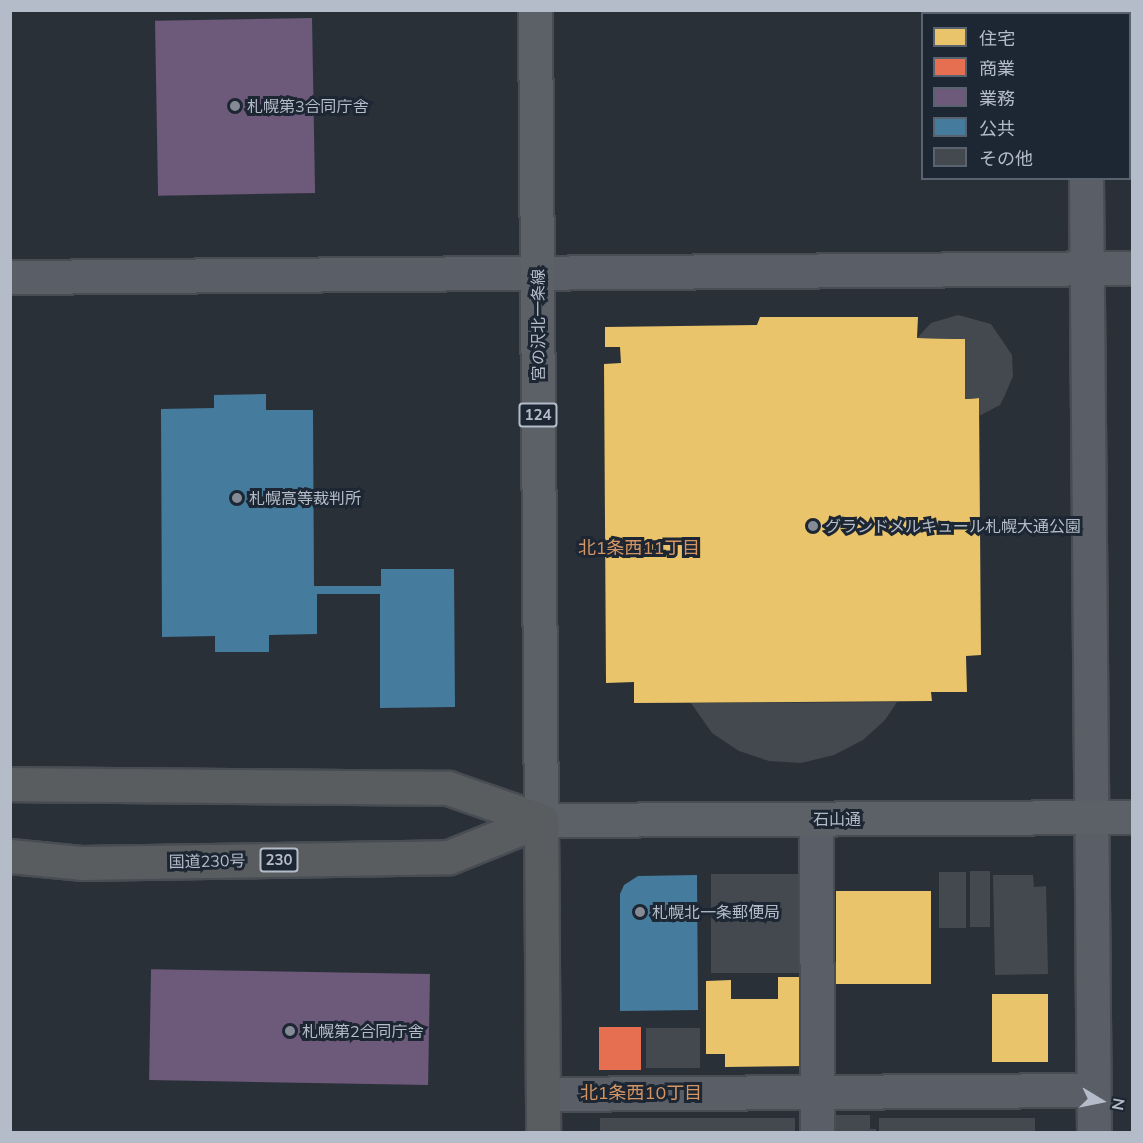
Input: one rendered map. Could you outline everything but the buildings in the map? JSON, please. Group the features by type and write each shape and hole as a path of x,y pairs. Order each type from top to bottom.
{"highway":[{"path":"10,784 448,788 541,820 543,1132"},
{"name":"国道230号","path":"10,856 81,863 450,857 541,820"}],"main road":[{"name":"宮の沢北一条線","path":"535,10 541,820"},
{"name":"石山通","path":"541,820 1132,817"}],"street":[{"path":"1086,180 1094,1132"},
{"path":"10,277 1132,268"},
{"path":"816,819 817,1132"},
{"path":"543,1094 1093,1090"}],"place":[{"name":"札幌第3合同庁舎","path":"235,106"},
{"name":"札幌高等裁判所","path":"237,498"},
{"name":"グランドメルキュール札幌大通公園","path":"813,526"},
{"name":"札幌北一条郵便局","path":"640,912"},
{"name":"札幌第2合同庁舎","path":"290,1031"}],"district":[{"name":"北1条西11丁目","path":"639,548"},
{"name":"北1条西10丁目","path":"641,1093"}]}
